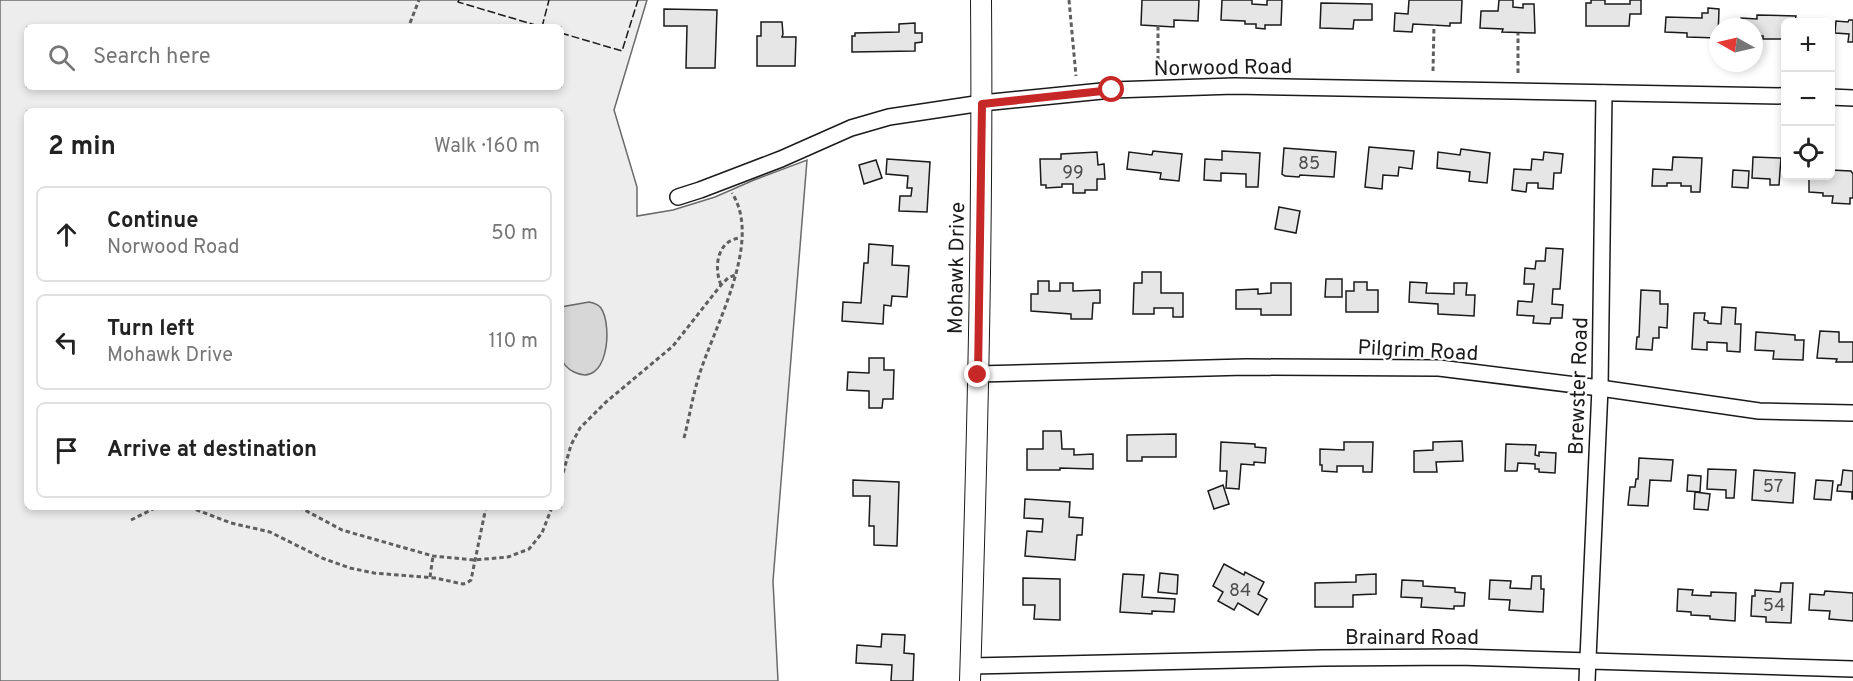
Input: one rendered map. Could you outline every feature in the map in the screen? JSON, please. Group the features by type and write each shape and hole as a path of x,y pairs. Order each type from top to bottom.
{"street":[{"name":"Mohawk Drive","path":"971,674 978,375 982,104 981,0"},
{"name":"Norwood Road","path":"678,196 781,159 831,136 873,121 917,112 1112,90 1234,86 1781,96"},
{"name":"Brewster Road","path":"1587,681 1600,388 1604,93"},
{"path":"1835,97 1853,98"},
{"name":"Pilgrim Road","path":"978,375 1246,367 1439,368 1759,411 1853,413"},
{"name":"Brainard Road","path":"971,674 1323,657 1458,657 1853,669"}],"path":[{"path":"410,23 419,0"},
{"path":"1069,0 1076,76"},
{"path":"1433,71 1434,25"},
{"path":"1158,26 1158,70"},
{"path":"1518,33 1518,73"},
{"path":"684,438 698,380 725,310 735,275 741,238 738,206 734,195 723,181"},
{"path":"721,285 718,262 721,250 731,240 741,238"},
{"path":"564,470 571,445 580,428 606,402 673,346 721,285 735,275"},
{"path":"131,520 150,510"},
{"path":"197,510 225,521 270,532 322,558 350,568 374,573 467,583 471,580 485,510"},
{"path":"305,510 342,530 433,556 474,560 508,557 529,549 542,533 551,510"},
{"path":"430,578 433,556"}],"shaded area":[{"path":"0,0 647,0 614,110 637,187 637,216 673,210 715,197 807,160 773,581 778,681 0,681"},
{"path":"589,302 601,308 607,328 607,341 601,364 594,372 585,375 570,370 565,365 564,306"}],"building":[{"path":"1142,0 1199,0 1198,21 1174,20 1174,27 1141,25"},
{"path":"1222,0 1252,0 1252,4 1267,5 1267,0 1282,0 1281,25 1265,25 1265,29 1256,28 1256,24 1245,24 1245,21 1221,20"},
{"path":"1409,0 1462,0 1461,23 1450,23 1450,26 1413,24 1412,32 1394,31 1395,13 1408,14"},
{"path":"1499,0 1513,0 1513,7 1523,8 1523,4 1534,4 1535,33 1502,32 1503,29 1480,28 1481,11 1498,11"},
{"path":"1591,0 1605,0 1605,4 1630,4 1630,0 1641,0 1641,14 1630,14 1629,26 1586,26 1586,3 1591,3"},
{"path":"1321,3 1372,4 1372,20 1354,20 1353,29 1320,28"},
{"path":"1708,8 1719,9 1719,18 1709,18 1709,38 1687,37 1687,33 1665,32 1666,17 1702,18 1702,13 1708,13"},
{"path":"664,9 717,10 715,68 686,68 687,26 664,26"},
{"path":"1757,15 1796,16 1796,18 1781,18 1781,39 1763,39 1763,18 1757,18"},
{"path":"1853,20 1853,42 1848,42 1849,34 1835,33 1836,21"},
{"path":"761,22 782,22 782,37 796,37 795,66 757,66 757,36 761,36"},
{"path":"915,23 915,33 922,33 922,42 915,43 915,51 852,52 852,36 855,36 855,33 899,32 899,24"},
{"path":"1369,147 1414,151 1412,169 1399,167 1398,176 1383,175 1382,189 1365,187"},
{"path":"1284,148 1336,152 1334,177 1285,176 1282,174"},
{"path":"1461,149 1490,153 1487,183 1469,181 1470,172 1437,168 1438,152 1460,155"},
{"path":"1153,151 1182,154 1179,181 1160,179 1161,173 1127,169 1129,152 1152,155"},
{"path":"1222,151 1260,153 1258,187 1246,187 1246,174 1221,173 1221,181 1204,180 1205,159 1222,160"},
{"path":"1097,152 1098,165 1104,164 1105,179 1097,179 1097,190 1073,193 1073,184 1046,188 1046,185 1041,185 1040,159 1061,159 1061,154"},
{"path":"1544,152 1563,154 1561,173 1554,173 1553,189 1538,188 1538,183 1527,183 1526,192 1512,190 1514,169 1531,170 1532,159 1543,160"},
{"path":"1673,157 1702,158 1700,192 1691,192 1691,186 1681,186 1681,183 1652,186 1653,169 1672,170"},
{"path":"1753,157 1781,158 1779,185 1770,185 1770,179 1752,178"},
{"path":"887,159 930,162 927,212 899,211 900,196 911,196 912,188 907,188 908,176 886,174"},
{"path":"876,160 882,178 864,184 859,165"},
{"path":"1733,170 1749,171 1748,188 1732,187"},
{"path":"1835,170 1851,171 1853,174 1853,198 1850,198 1850,204 1832,203 1833,196 1809,192 1809,180 1835,180"},
{"path":"1279,207 1300,211 1296,233 1275,229"},
{"path":"869,244 893,246 892,265 909,266 907,297 892,296 891,306 884,305 883,324 842,321 843,302 861,303 864,263 868,263"},
{"path":"1546,248 1563,249 1560,289 1553,289 1552,304 1563,305 1562,318 1551,318 1550,324 1533,323 1534,316 1517,315 1518,301 1532,302 1534,284 1524,284 1525,268 1535,269 1536,261 1545,261"},
{"path":"1142,272 1161,272 1161,293 1183,293 1183,317 1173,317 1173,308 1154,308 1154,314 1133,314 1134,283 1142,283"},
{"path":"1326,279 1342,279 1342,297 1325,297"},
{"path":"1038,281 1049,281 1049,291 1060,291 1060,283 1073,283 1073,291 1100,290 1100,303 1093,303 1092,319 1071,319 1071,314 1031,311 1031,294 1038,294"},
{"path":"1354,282 1367,282 1367,290 1378,290 1378,312 1346,312 1346,291 1354,291"},
{"path":"1410,282 1427,283 1426,293 1454,294 1454,283 1467,283 1466,295 1475,295 1474,316 1438,314 1438,304 1409,302"},
{"path":"1271,283 1291,283 1291,315 1261,315 1261,309 1236,309 1236,290 1258,289 1258,294 1271,293"},
{"path":"1641,290 1660,291 1660,304 1668,304 1667,328 1659,327 1659,338 1653,338 1652,350 1636,349 1637,337 1639,337"},
{"path":"1722,307 1736,308 1735,324 1741,324 1740,352 1727,351 1727,343 1707,342 1707,350 1692,349 1694,313 1705,313 1704,320 1708,323 1721,324"},
{"path":"1820,331 1839,332 1839,342 1853,342 1853,362 1836,362 1837,359 1817,358"},
{"path":"1756,332 1795,335 1795,340 1804,340 1803,360 1773,359 1774,351 1755,350"},
{"path":"869,358 884,358 884,370 894,370 893,399 883,399 882,408 869,408 869,391 847,390 848,372 869,373"},
{"path":"1043,431 1061,431 1062,449 1074,449 1074,455 1093,454 1093,469 1027,470 1027,449 1043,449"},
{"path":"1176,434 1176,457 1142,457 1142,461 1127,461 1127,435"},
{"path":"1462,441 1463,461 1436,462 1437,472 1414,472 1414,451 1433,450 1433,442"},
{"path":"1221,442 1255,444 1255,447 1266,448 1265,463 1241,464 1239,489 1226,488 1227,471 1220,471"},
{"path":"1344,442 1373,442 1372,472 1363,472 1363,466 1337,466 1337,472 1322,471 1320,449 1344,450"},
{"path":"1506,444 1536,445 1535,455 1539,456 1539,452 1556,453 1555,473 1539,472 1539,469 1535,469 1535,464 1518,463 1517,471 1505,471"},
{"path":"1639,458 1673,460 1671,481 1650,480 1648,506 1628,505 1630,487 1635,487 1636,479 1638,479"},
{"path":"1708,469 1736,470 1734,498 1726,498 1726,490 1707,489"},
{"path":"1754,470 1795,473 1793,503 1752,500"},
{"path":"1843,470 1853,471 1853,499 1852,492 1837,491 1838,485 1841,485"},
{"path":"1688,475 1701,476 1700,492 1687,491"},
{"path":"853,480 899,482 897,546 874,545 874,526 869,526 870,496 853,496"},
{"path":"1816,480 1833,481 1831,500 1814,499"},
{"path":"1223,485 1229,504 1214,509 1208,491"},
{"path":"1695,492 1710,494 1708,510 1694,509"},
{"path":"1025,499 1070,502 1069,517 1083,518 1082,535 1077,535 1075,560 1025,556 1027,531 1042,532 1043,519 1024,518"},
{"path":"1224,564 1244,575 1245,572 1264,582 1258,594 1267,599 1258,615 1238,603 1234,610 1218,601 1223,592 1213,586"},
{"path":"1160,573 1178,575 1177,594 1158,592"},
{"path":"1123,574 1144,575 1142,597 1175,599 1174,612 1152,611 1152,614 1120,612"},
{"path":"1376,574 1376,594 1353,595 1353,607 1315,607 1315,583 1356,582 1356,575"},
{"path":"1532,576 1541,576 1541,589 1544,589 1543,612 1509,610 1510,600 1489,599 1490,580 1511,581 1510,588 1531,589"},
{"path":"1023,578 1060,579 1060,620 1034,619 1035,605 1023,605"},
{"path":"1402,580 1423,581 1423,586 1455,588 1455,592 1465,593 1464,606 1454,606 1454,609 1421,607 1422,598 1401,597"},
{"path":"1781,583 1793,583 1791,623 1766,622 1766,617 1751,616 1752,596 1755,596 1755,590 1780,592"},
{"path":"1678,589 1693,590 1692,595 1711,596 1711,592 1736,593 1735,621 1710,619 1710,616 1691,615 1691,612 1677,611"},
{"path":"1825,591 1853,593 1853,621 1829,619 1830,611 1809,610 1810,594 1824,595"},
{"path":"882,634 905,635 904,653 914,654 913,681 891,681 892,665 856,663 857,645 881,647"}],"fence":[{"path":"459,0 458,2 532,24"},
{"path":"543,24 549,0"},
{"path":"564,34 622,51 638,0"}],"route":[{"path":"978,375 982,104 1112,90"}]}
